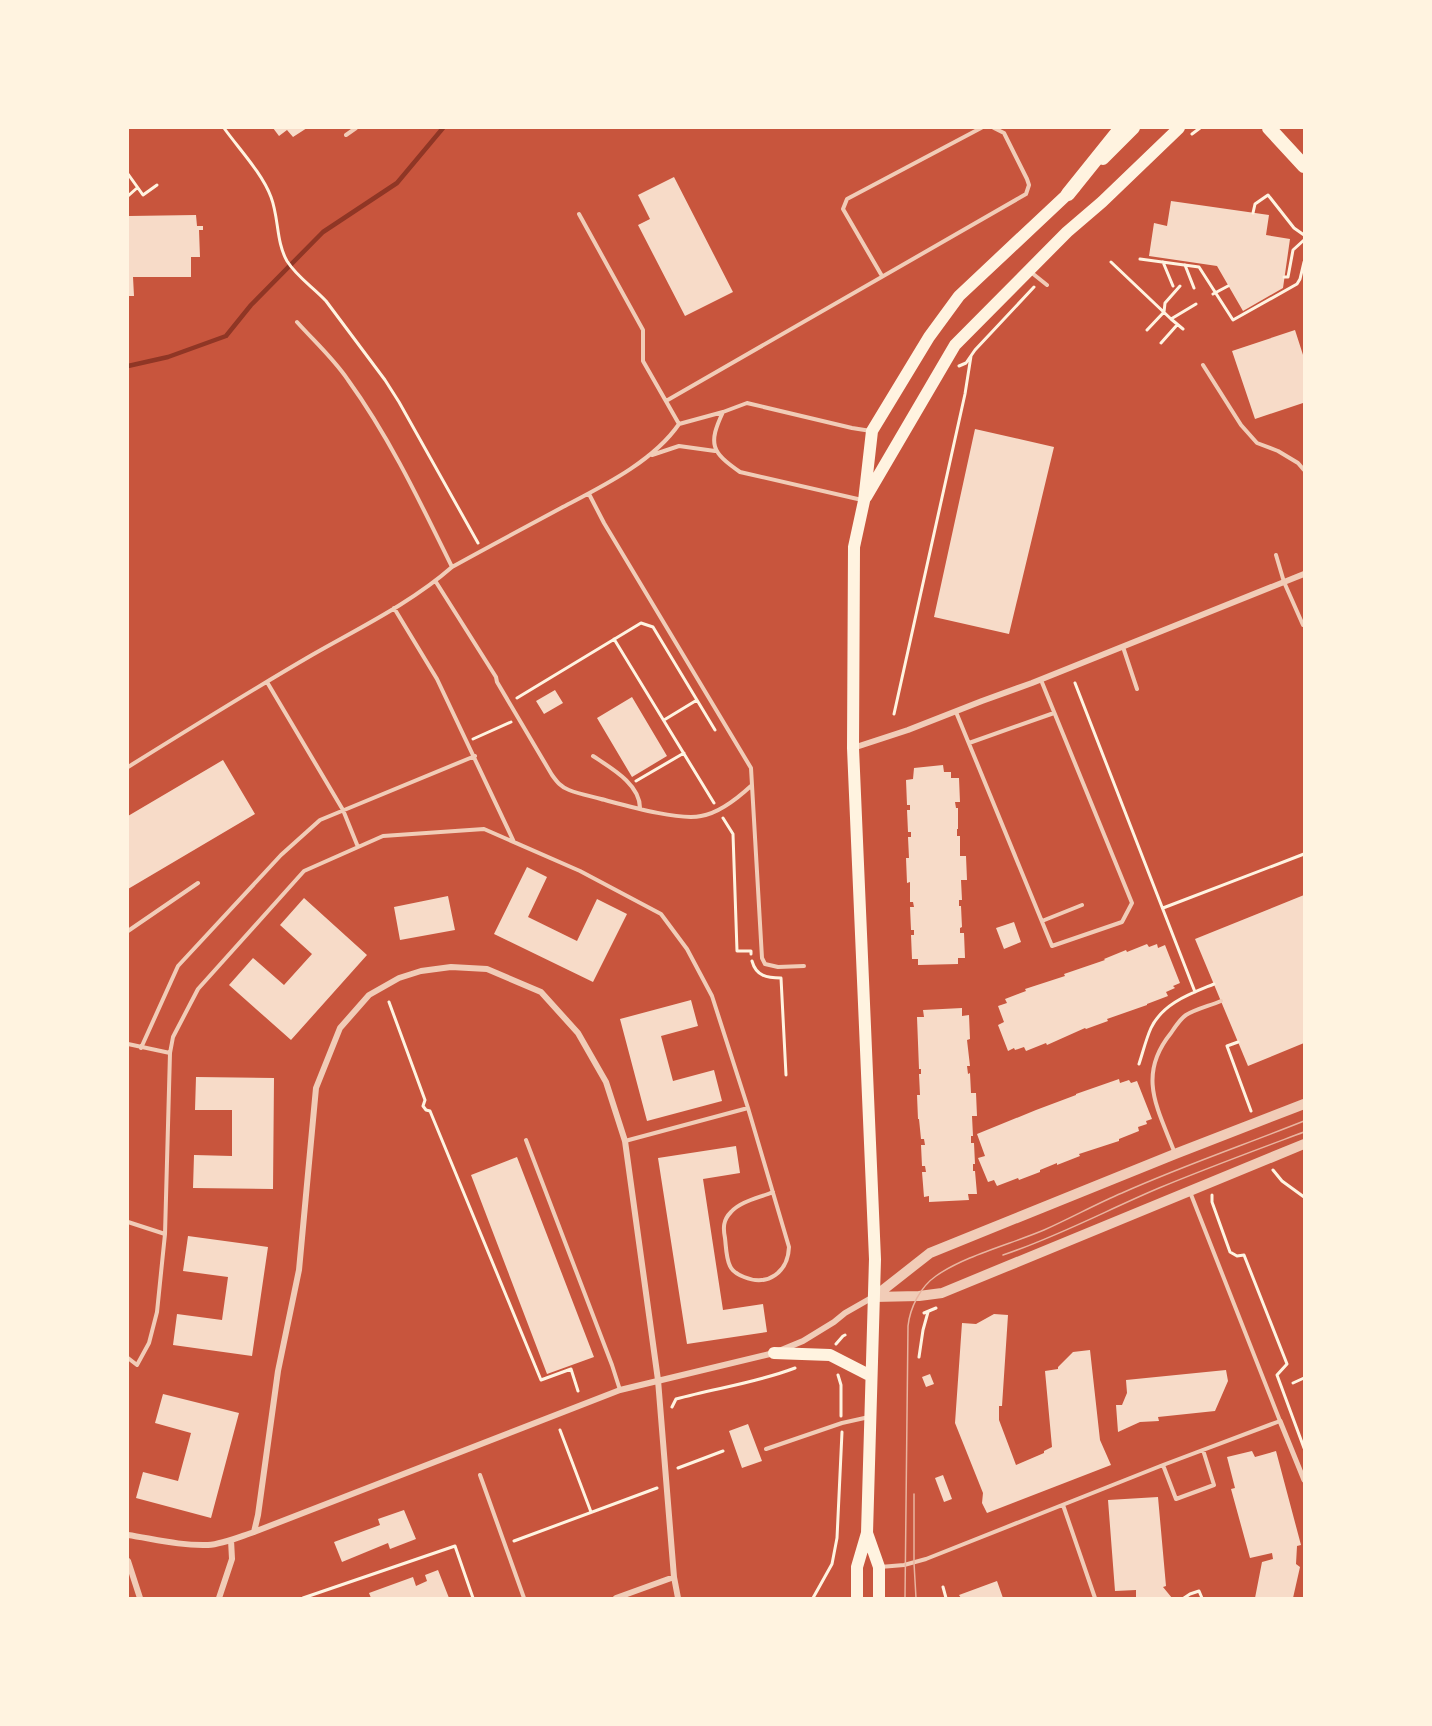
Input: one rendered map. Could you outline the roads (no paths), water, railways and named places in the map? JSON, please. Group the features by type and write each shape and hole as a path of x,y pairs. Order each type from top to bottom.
{"main road":[{"path":"1068,194 1121,128"},
{"path":"857,1599 857,1567 867,1533 875,1259 853,748 854,547 864,501 872,431 929,337 959,296 1068,194 1134,128"},
{"path":"864,501 955,345 1029,270 1179,128"},
{"path":"1269,128 1305,166"},
{"path":"774,1353 830,1355 871,1376"},
{"path":"867,1533 879,1567 879,1599"}],"street":[{"path":"853,748 956,712 1305,574"},
{"path":"254,1533 278,1371 299,1270 316,1088 340,1028 369,995 399,978 421,971 451,968 487,969 541,992 578,1033 606,1082 626,1141 658,1380 674,1577 678,1599"},
{"path":"128,1535 192,1545 210,1545 231,1540 620,1390 774,1353 803,1341 874,1297 930,1253 1305,1104"},
{"path":"874,1297 942,1293 1305,1144"},
{"path":"1280,1421 1305,1480"},
{"path":"219,1599 232,1559 231,1540"},
{"path":"128,1561 140,1599"},
{"path":"616,1599 674,1577"}],"lane":[{"path":"346,135 356,128"},
{"path":"882,276 843,209 847,199 981,128"},
{"path":"666,401 1026,194 1029,185 1027,179 1004,133 994,128"},
{"path":"579,214 644,330 643,361 679,424"},
{"path":"1029,270 1047,285"},
{"path":"297,322 348,379 393,451 452,567"},
{"path":"1203,365 1241,425 1257,443 1278,451 1305,470"},
{"path":"128,767 394,608 436,582 452,567 589,494 651,455 671,436 679,424 747,404 872,431"},
{"path":"723,412 716,427 715,451 725,462 740,472 864,501"},
{"path":"651,455 679,446 715,451"},
{"path":"589,494 604,523 751,768 762,958 765,964 771,966 804,966"},
{"path":"1276,555 1284,582 1303,625"},
{"path":"436,582 496,676 497,682 518,719 560,785 571,791 683,817 703,816 736,799 752,785"},
{"path":"394,608 437,679 514,842"},
{"path":"1123,647 1137,689"},
{"path":"956,712 1052,946 1122,922 1132,903 1041,679"},
{"path":"267,682 343,810 358,847"},
{"path":"969,743 1054,713"},
{"path":"141,1048 178,966 281,855 320,820 475,756"},
{"path":"593,756 622,774 640,800 640,808"},
{"path":"128,1358 137,1365 149,1342 157,1312 165,1234 170,1053 174,1037 198,989 304,871 383,836 484,829 580,871 661,914 687,949 712,996 748,1108 773,1192 789,1247 789,1258 777,1275 767,1279 751,1280 738,1275 730,1267 723,1226 731,1211 739,1205 773,1192"},
{"path":"128,931 198,883"},
{"path":"1042,921 1082,905"},
{"path":"1175,1154 1155,1102 1152,1081 1155,1059 1184,1016 1221,1001"},
{"path":"128,1044 170,1053"},
{"path":"626,1141 748,1108"},
{"path":"526,1140 620,1390"},
{"path":"879,1567 904,1565 926,1559 1280,1421 1190,1192"},
{"path":"128,1222 165,1234"},
{"path":"766,1449 842,1423 870,1417"},
{"path":"1163,1465 1176,1499 1214,1485 1203,1450"},
{"path":"480,1475 524,1599"},
{"path":"1063,1505 1095,1599"}],"waterway":[{"path":"128,366 168,357 226,336 251,305 323,232 397,183 443,128"}],"tram line":[{"path":"905,1598 908,1326 911,1312 925,1286 947,1269 974,1256 1044,1230 1112,1197 1167,1174 1304,1121"},
{"path":"1003,1255 1062,1232 1140,1196 1304,1132"},
{"path":"914,1494 916,1598"}]}
